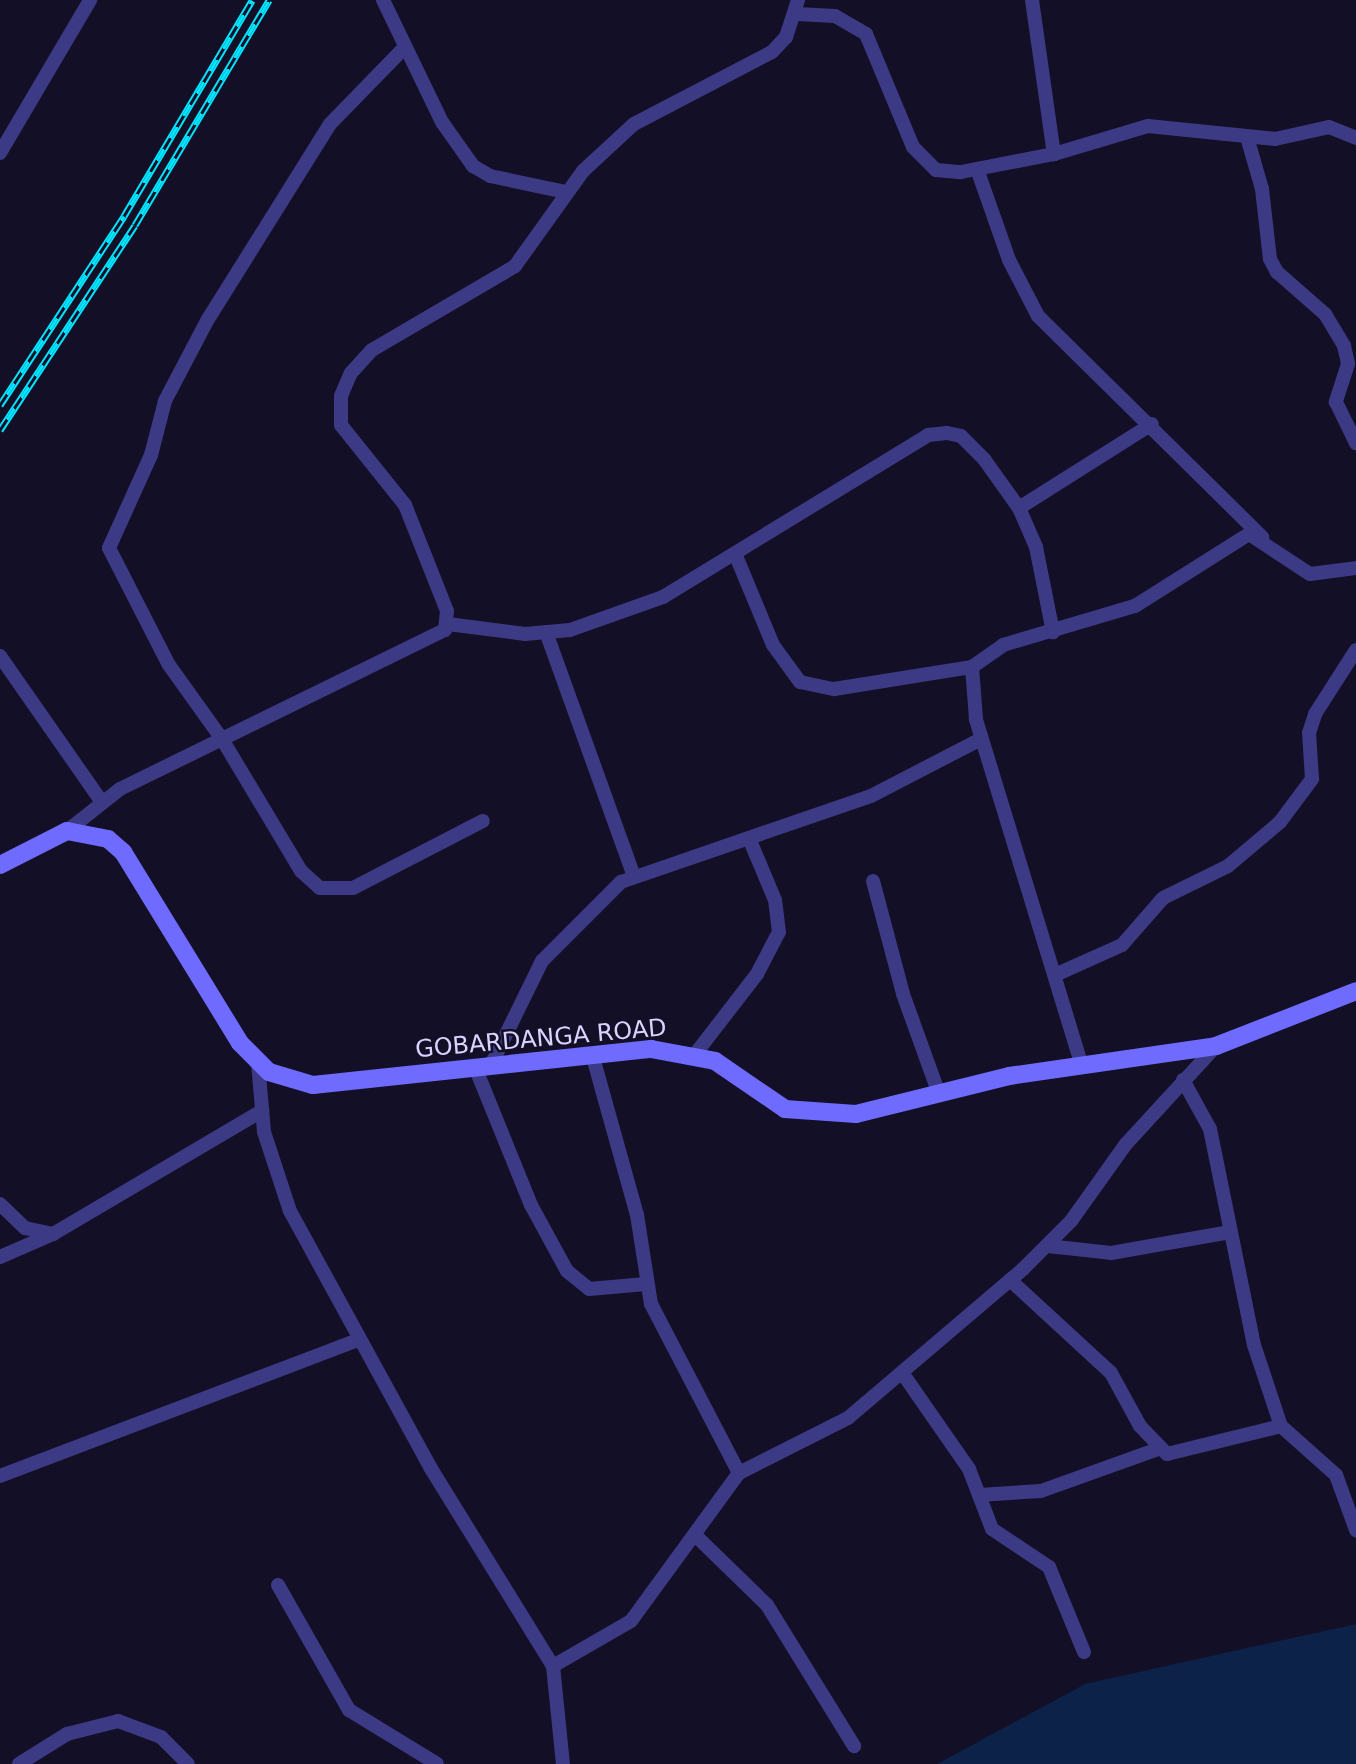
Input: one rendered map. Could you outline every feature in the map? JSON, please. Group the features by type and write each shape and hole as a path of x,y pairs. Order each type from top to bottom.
{"main road":[{"path":"0,865 67,831"},
{"name":"GOBARDANGA ROAD","path":"67,831 97,834 123,852 194,975 258,1063 279,1077 313,1085 593,1054 696,1053 785,1109 804,1114 883,1110 939,1094 1081,1063 1216,1046 1356,991"}],"street":[{"path":"1,146 90,0"},
{"path":"383,0 442,122 473,166 566,192"},
{"path":"1032,0 1054,154"},
{"path":"448,624 405,505 341,425 341,396 372,350 515,266 566,192 602,151 653,110 772,52 797,7 835,16 866,34 926,165 947,172 1054,154 1148,126 1275,139 1329,127 1356,138"},
{"path":"405,47 330,124 208,319 173,382 151,455 112,531 109,548 138,614 222,739 302,871 320,888 354,888 483,821"},
{"path":"1247,137 1262,189 1270,259 1277,272 1325,314 1344,346 1348,364 1336,402 1356,443"},
{"path":"977,169 1009,260 1038,316 1152,424 1262,537 1310,574 1356,568"},
{"path":"1018,508 1152,424"},
{"path":"67,831 102,802 222,739 424,645 448,624 546,632 663,597 736,556 928,435 961,436 1018,508 1036,547 1053,632"},
{"path":"1081,1063 982,738 969,683 972,667 984,653 1135,606 1237,537 1262,537"},
{"path":"736,556 773,645 800,682 834,689 972,667"},
{"path":"546,632 634,876"},
{"path":"1055,975 1122,945 1163,898 1228,866 1280,822 1312,779 1309,733 1315,714 1356,650"},
{"path":"0,656 102,802"},
{"path":"646,1284 589,1289 567,1271 531,1205 483,1066 542,961 589,907 634,876 871,796 982,738"},
{"path":"696,1053 757,974 779,932 775,900 749,838"},
{"path":"873,881 903,994 939,1094"},
{"path":"553,1666 631,1621 739,1473 848,1418 903,1374 1048,1246 1183,1080 1216,1046"},
{"path":"593,1054 637,1215 646,1284 665,1335 739,1473"},
{"path":"258,1063 262,1111 290,1211 360,1339 553,1666 563,1764"},
{"path":"1183,1080 1210,1129 1254,1345 1281,1426 1336,1475 1356,1530"},
{"path":"0,1257 53,1234 262,1111"},
{"path":"0,1204 25,1228 53,1234"},
{"path":"1048,1246 1111,1253 1230,1232"},
{"path":"1010,1280 1111,1373 1158,1449"},
{"path":"0,1476 360,1339"},
{"path":"903,1374 954,1445 1000,1538 1049,1567 1084,1652"},
{"path":"979,1495 1041,1491 1158,1449 1176,1455 1281,1426"},
{"path":"695,1535 767,1605 854,1746"},
{"path":"278,1585 349,1710 437,1764"},
{"path":"19,1764 67,1734 118,1721 161,1737 188,1764"}],"water":[{"path":"1356,1624 1356,1764 937,1764 1085,1684"}],"railway":[{"path":"0,405 124,216 252,0"},
{"path":"0,430 135,225 269,0"}]}
